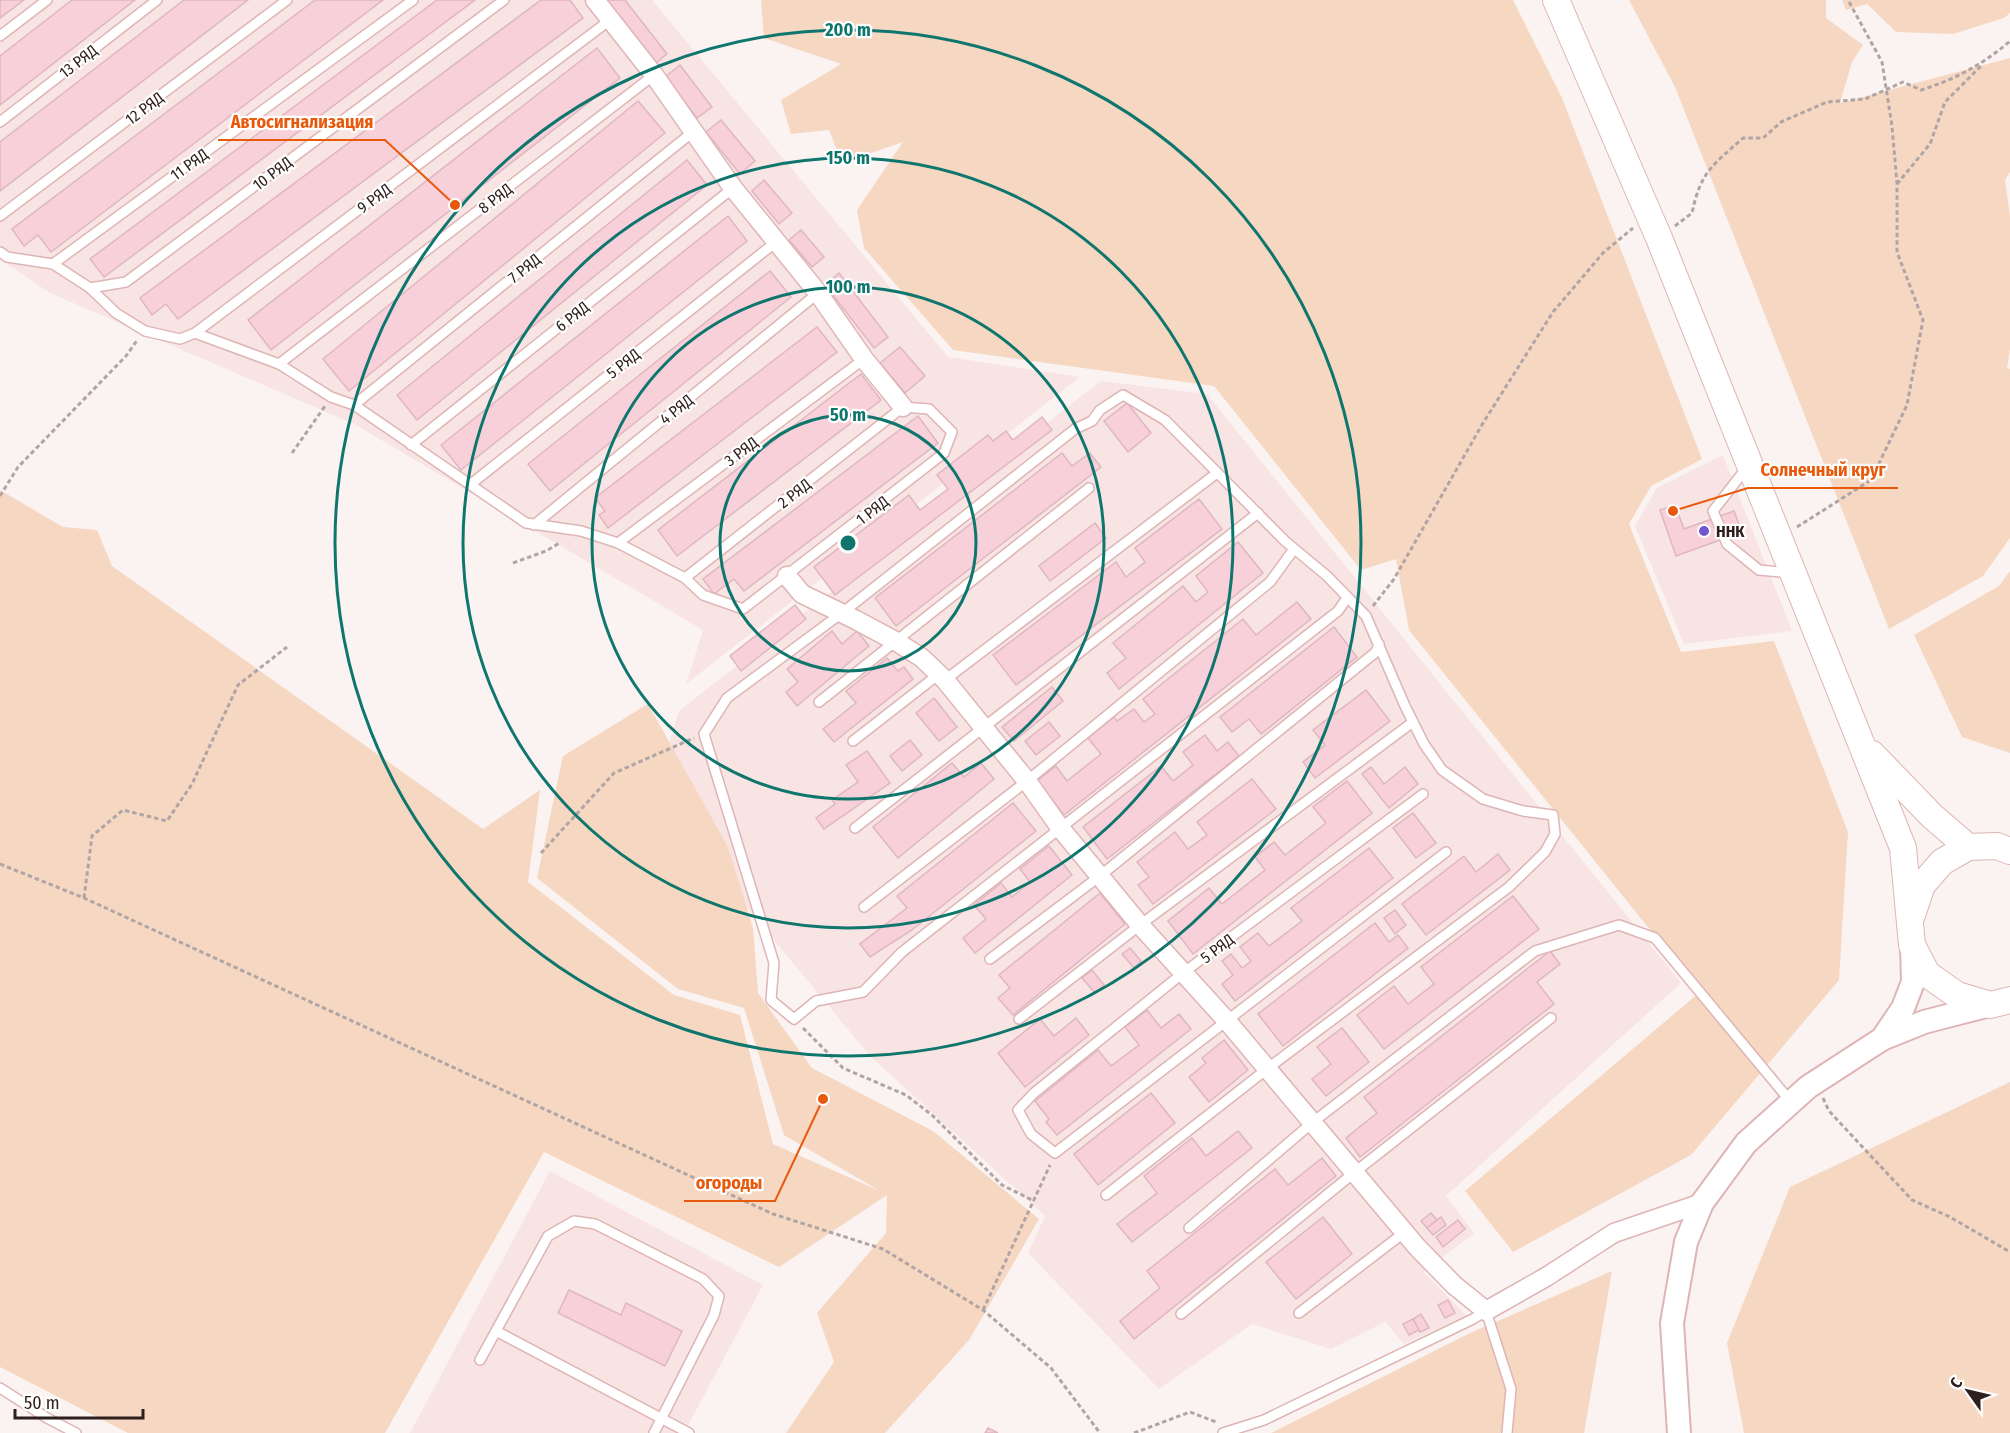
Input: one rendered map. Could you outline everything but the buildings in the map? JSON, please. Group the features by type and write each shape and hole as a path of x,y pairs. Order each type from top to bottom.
{"main road":[{"path":"1556,0 1656,230 1903,848 1911,933 1928,974 1957,995 2000,1003"},
{"path":"1860,740 1932,816 1968,847"},
{"path":"1911,933 1922,885 1942,862 1968,847 1997,846 2010,851"}],"street":[{"path":"595,0 654,75 733,188 818,293 864,359 903,407"},
{"path":"788,576 802,594 897,642 922,658 942,677 984,726 1061,829 1140,925 1227,1021 1438,1269 1486,1311 1546,1277 1614,1233 1702,1203"},
{"path":"1882,1039 1903,1008 1913,982 1911,933"},
{"path":"1679,1433 1672,1323 1686,1242 1702,1203 1746,1143 1817,1082 1882,1039 1924,1022 2000,1003"}],"lane":[{"path":"0,36 47,0"},
{"name":"13 РЯД","path":"0,122 157,0"},
{"name":"12 РЯД","path":"0,216 288,0"},
{"name":"11 РЯД","path":"53,264 413,0"},
{"name":"10 РЯД","path":"90,288 126,282 504,0"},
{"name":"9 РЯД","path":"195,333 610,20"},
{"name":"8 РЯД","path":"279,364 654,75"},
{"name":"7 РЯД","path":"354,405 694,131"},
{"name":"6 РЯД","path":"411,445 733,188"},
{"name":"5 РЯД","path":"471,484 776,242"},
{"path":"0,252 7,257 53,264 90,288 116,313 145,330 180,339 195,333 279,364 331,397 354,405 526,524 581,531 618,543 685,578"},
{"name":"4 РЯД","path":"534,525 818,293"},
{"name":"3 РЯД","path":"618,543 864,359"},
{"path":"1106,1195 1267,1069 1509,887 1545,852 1555,834 1553,815 1523,811 1483,799 1442,770 1424,744 1413,722 1366,616 1327,576 1294,549 1257,513 1165,420 1123,395 1100,410 1092,421 1075,429 842,613 727,698 704,734 774,963 771,1000 794,1019 816,1001 863,992 902,952 1338,611 1347,598"},
{"name":"1 РЯД","path":"685,578 703,595 743,609 788,576 944,453 952,432 929,409 903,407"},
{"name":"2 РЯД","path":"685,578 903,407"},
{"path":"1749,464 1713,511 1727,544 1759,570 1793,573"},
{"path":"853,741 1217,473"},
{"path":"819,702 1089,488"},
{"path":"855,828 1257,513"},
{"path":"864,907 1027,781 1270,582 1294,549"},
{"path":"990,959 1100,876 1376,652 1379,644"},
{"path":"1019,1019 1140,925 1413,722"},
{"name":"5 РЯД","path":"1056,1153 1031,1134 1018,1110 1034,1093 1183,974 1423,794"},
{"path":"1056,1153 1446,852"},
{"path":"1189,1228 1313,1122 1535,951 1619,924 1655,938 1791,1102"},
{"path":"1181,1314 1355,1172 1551,1018"},
{"path":"480,1360 548,1236 574,1221 595,1224 703,1279 719,1296 714,1315 654,1433"},
{"path":"1299,1313 1405,1232"},
{"path":"1227,1431 1264,1420 1486,1311 1511,1389 1507,1433"},
{"path":"496,1331 689,1433"},
{"path":"0,1388 76,1433"}],"path":[{"path":"1779,538 1871,480 1907,405 1923,320 1897,252 1897,184 1892,126 1884,88 1882,62 1848,0"},
{"path":"1897,184 1930,144 1946,102 1985,62 2010,41"},
{"path":"1366,616 1394,579 1452,480 1482,423 1553,312 1603,253 1631,229 1656,230 1692,213 1697,188 1709,169 1743,138 1763,138 1781,122 1827,102 1865,99 1884,88 1903,82 1921,90 1946,82 1985,62"},
{"path":"0,496 18,467 126,356 145,330"},
{"path":"292,453 331,397"},
{"path":"513,563 546,551 581,531"},
{"path":"84,898 92,836 123,810 167,821 192,784 238,685 287,647"},
{"path":"541,853 614,774 704,734"},
{"path":"0,864 84,898 772,1214 883,1250 983,1310 1051,1368 1100,1433"},
{"path":"794,1019 843,1068 906,1095 933,1116 1002,1185 1034,1201"},
{"path":"1817,1082 1829,1111 1912,1200 1950,1217 2010,1252"},
{"path":"983,1310 1056,1153"},
{"path":"1134,1433 1190,1412 1227,1431"}],"shaded area":[{"path":"0,0 89,0 0,71"},
{"path":"116,0 652,0 948,357 1080,377 686,684 703,630 354,424 50,293 0,259 0,90"},
{"path":"761,0 1513,0 1562,98 1702,459 1651,486 1629,524 1681,652 1774,641 1848,832 1839,980 1691,1155 1513,1252 1465,1191 1700,992 1409,630 1396,559 1361,570 1214,386 953,350 864,248 857,210 903,142 842,163 829,130 791,134 781,100 841,64 764,38"},
{"path":"1629,0 1826,0 1826,18 1863,45 1852,62 1840,103 2010,58 2010,172 2005,180 2010,216 2010,349 2007,368 2010,369 2010,538 1983,576 1889,629 1675,87"},
{"path":"1842,0 2010,0 2010,13 2004,18 1953,34 1896,32 1867,4 1846,10"},
{"path":"1101,381 1207,394 1681,983 1446,1196 1474,1233 1424,1272 1467,1316 1404,1344 1385,1322 1331,1349 1252,1324 1159,1389 1028,1253 1045,1216 870,1056 653,794 679,711"},
{"path":"1723,455 1792,631 1684,644 1635,526 1657,488"},
{"path":"0,490 63,527 97,530 112,566 483,829 540,790 528,882 674,995 740,1015 773,1144 880,1191 784,1135 744,1008 678,989 537,878 563,756 648,704 728,847 753,928 758,993 812,1068 933,1131 1039,1219 969,1340 885,1433 786,1433 834,1362 817,1313 886,1233 887,1195 779,1267 544,1152 385,1433 128,1433 0,1367"},
{"path":"2010,571 2010,753 1962,737 1914,635 1999,586"},
{"path":"2010,1082 2010,1433 1744,1433 1727,1343 1790,1187"},
{"path":"550,1171 763,1285 684,1433 410,1433"},
{"path":"1612,1271 1584,1433 1271,1433 1468,1334"}],"place":[{"name":"Автосигнализация","path":"455,205"},
{"name":"Солнечный круг","path":"1673,511"},
{"name":"ННК","path":"1704,531"},
{"name":"огороды","path":"823,1099"}]}
